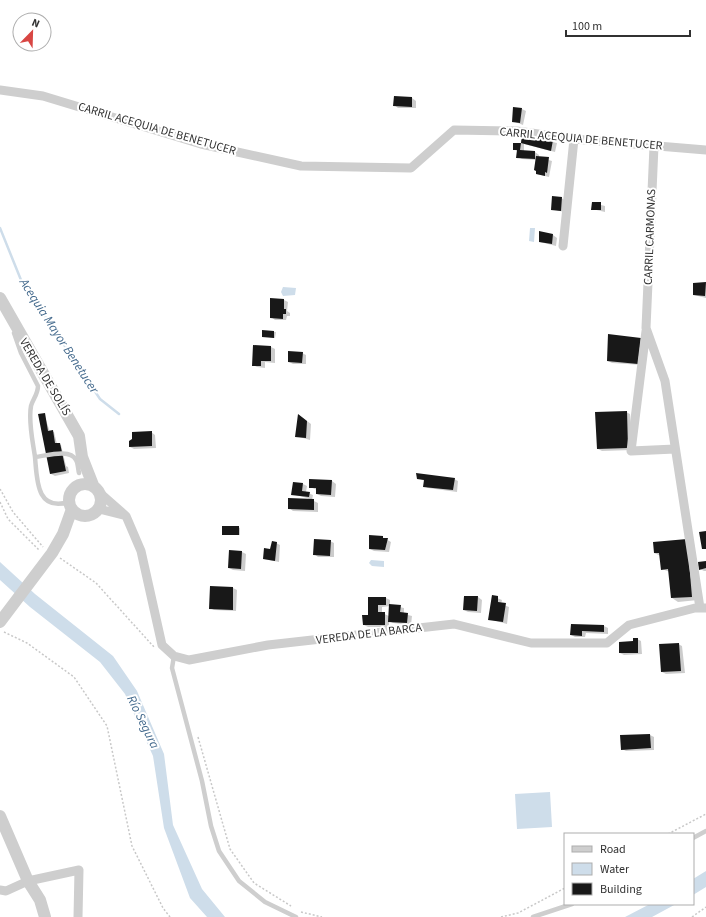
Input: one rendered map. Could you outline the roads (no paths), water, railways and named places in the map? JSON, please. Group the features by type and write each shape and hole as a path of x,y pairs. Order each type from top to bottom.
{"street":[{"name":"CARRIL ACEQUIA DE BENETUCER","path":"0,90 43,96 201,144 301,166 411,168 454,130 516,131 574,139 706,150"},
{"path":"563,246 574,139"},
{"name":"CARRIL CARMONAS","path":"654,146 646,328 631,451 675,449"},
{"name":"VEREDA DE SOLÍS","path":"0,298 79,436 82,457 96,489"},
{"name":"CARRIL CARMONAS","path":"646,328 665,381 675,449 703,608"},
{"name":"VEREDA DE SOLÍS","path":"77,486 82,457"},
{"path":"64,534 70,505 70,492 82,484 96,489 126,516 140,551 162,645 174,656"},
{"path":"0,622 64,534 85,516 95,513 99,509 101,504 96,489"},
{"path":"70,505 75,513 85,516"},
{"path":"99,509 126,516"},
{"name":"VEREDA DE LA BARCA","path":"174,656 189,660 268,646 454,624 531,643 607,643 629,625 703,608"},
{"path":"0,816 28,881 40,900 45,917"},
{"path":"0,890 6,891 28,881 79,870 78,917"}],"lane":[{"path":"9,316 21,353 38,386 38,391 31,406 32,430 39,492 55,504 70,505"},
{"path":"35,457 67,453 73,455 76,460 79,473"},
{"path":"174,656 172,668 202,781 211,826 219,851 239,881 265,902 296,917"},
{"path":"694,837 706,831"},
{"path":"533,917 569,905"}],"water":[{"path":"530,228 535,228 534,242 529,241"},
{"path":"283,287 296,288 295,295 283,296 281,292"},
{"path":"371,560 384,561 384,567 372,566 369,563"},
{"name":"Río Segura","path":"0,562 35,594 113,656 137,691 164,754 173,825 202,889 225,917 207,917 190,898 164,828 153,756 125,694 100,662 30,607 0,580"},
{"path":"550,792 552,827 517,829 515,794"},
{"path":"706,871 706,887 694,894 694,878"},
{"path":"648,905 674,905 652,917 625,917"}],"waterway":[{"name":"Acequia Mayor Benetucer","path":"0,228 21,280 100,399 119,414"}]}
